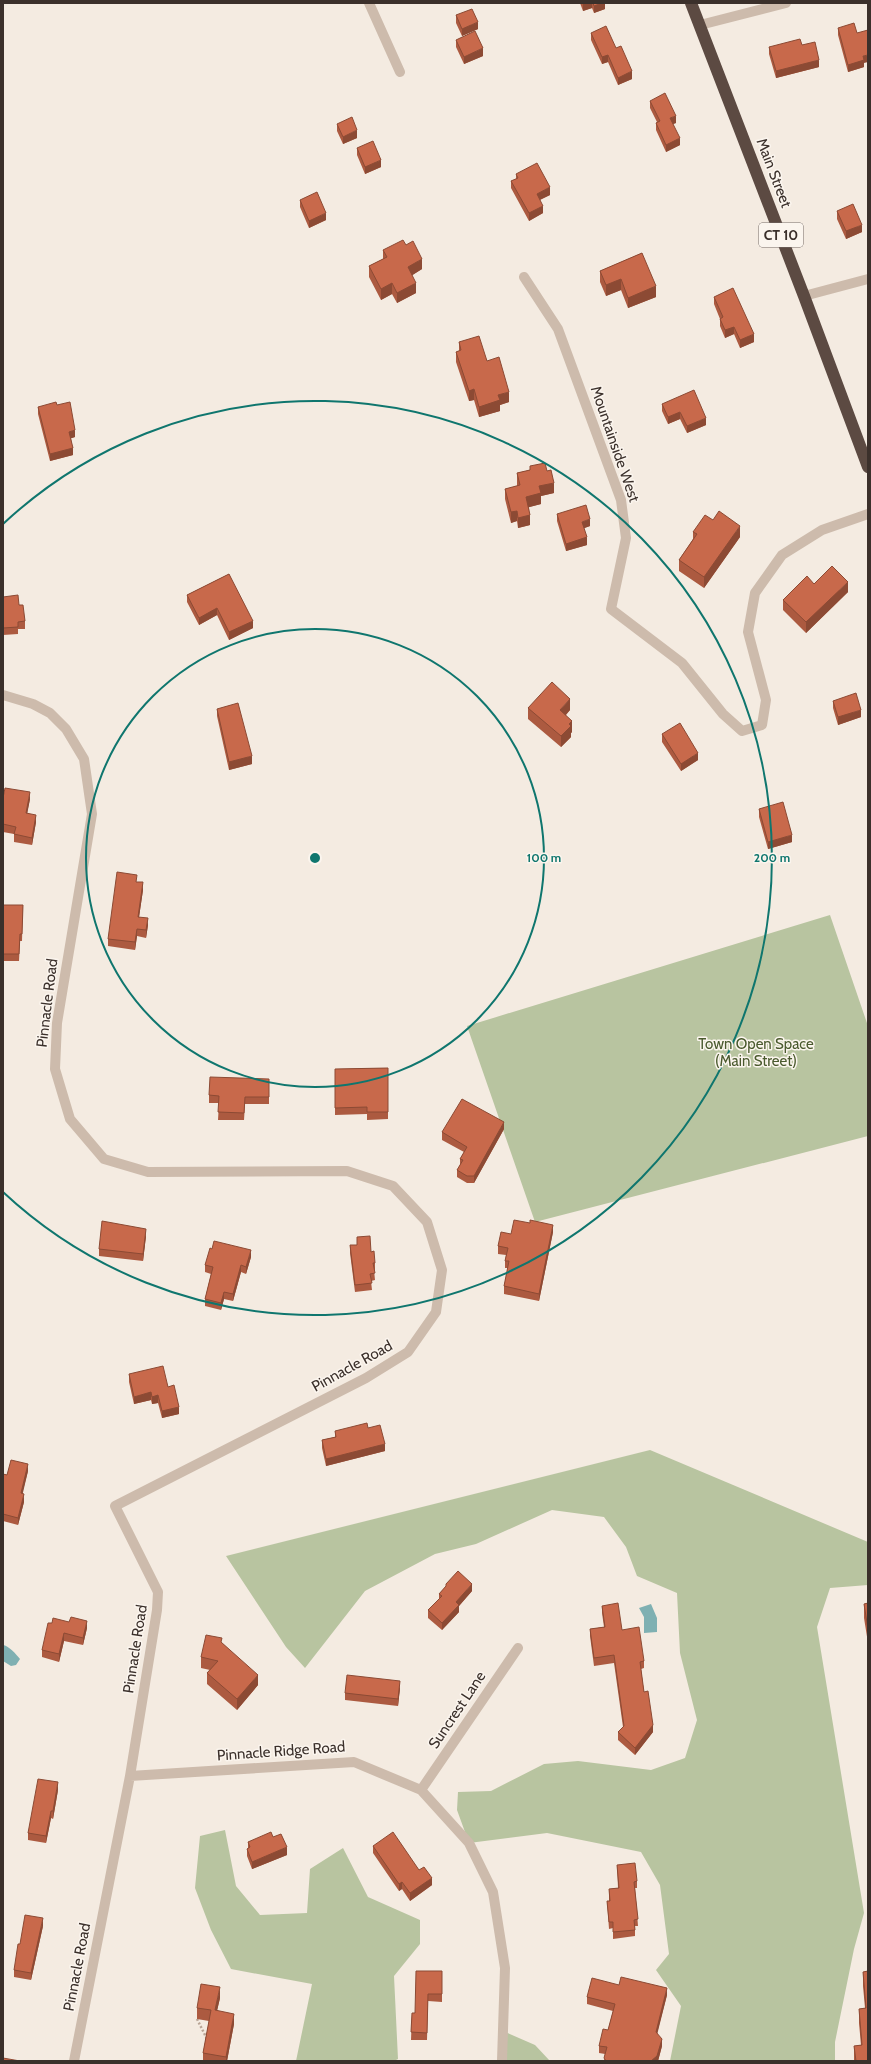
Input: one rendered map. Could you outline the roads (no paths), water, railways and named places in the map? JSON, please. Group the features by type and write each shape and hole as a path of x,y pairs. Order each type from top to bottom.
{"highway":[{"name":"Main Street","path":"691,3 868,467"}],"street":[{"path":"369,3 400,72"},
{"path":"700,25 786,3"},
{"name":"Mountainside West","path":"524,276 558,329 621,500 626,538 611,609 682,663 723,714 742,731 762,725 766,700 748,632 755,593 782,555 822,530 868,514"},
{"path":"804,296 868,279"},
{"name":"Pinnacle Road","path":"3,696 33,704 50,713 66,729 84,759 92,814 57,1023 55,1069 70,1119 104,1159 148,1172 347,1171 393,1186 426,1222 442,1270 436,1312 408,1352 366,1378 114,1506 158,1592 158,1610 130,1776 74,2061"},
{"name":"Suncrest Lane","path":"421,1790 518,1648"},
{"name":"Pinnacle Ridge Road","path":"130,1776 354,1762 421,1790 469,1842 493,1892 505,1968 502,2061"}],"water":[{"path":"651,1604 657,1618 657,1632 644,1633 644,1617 639,1608"},
{"path":"3,1645 10,1648 20,1659 16,1665 11,1666 3,1661"}],"park label":[{"name":"Town Open Space (Main Street)","path":"756,1052"}]}
